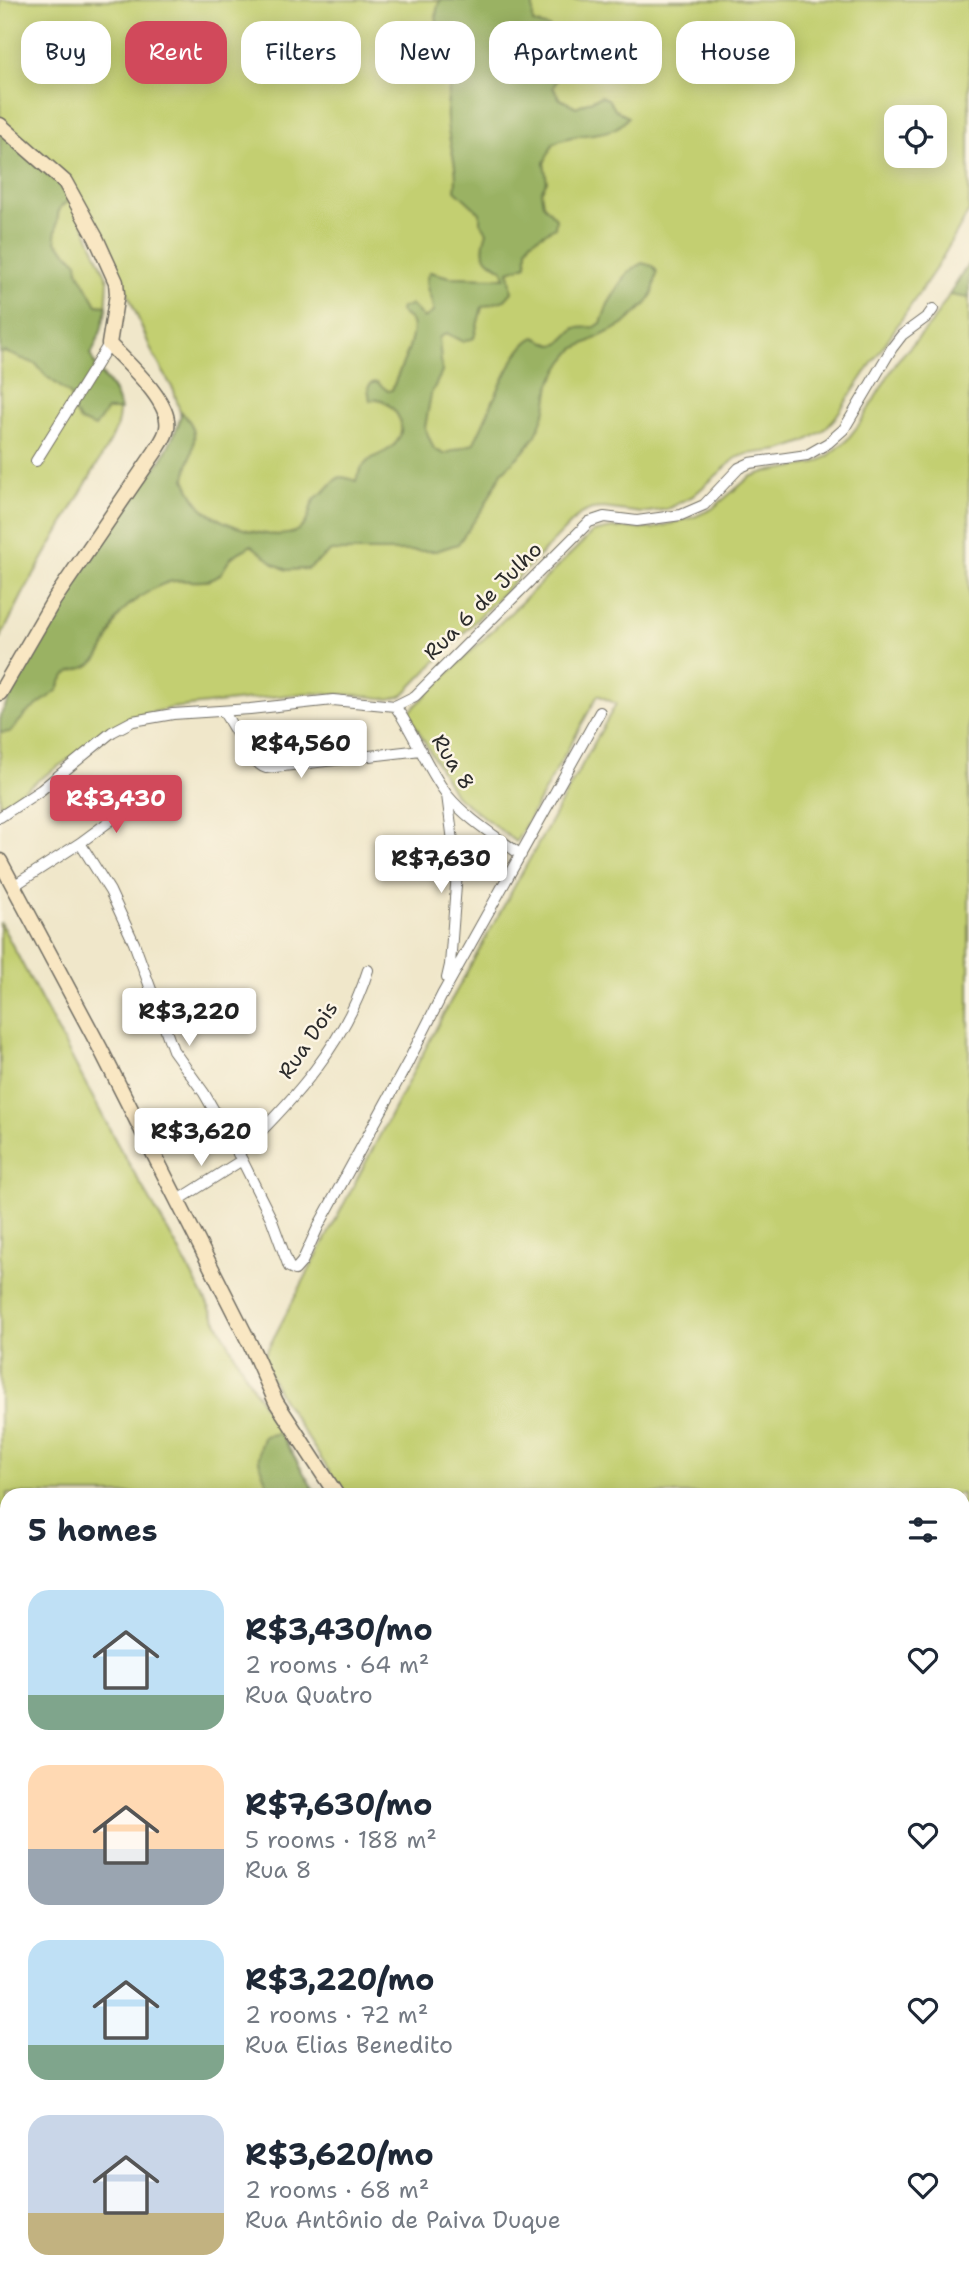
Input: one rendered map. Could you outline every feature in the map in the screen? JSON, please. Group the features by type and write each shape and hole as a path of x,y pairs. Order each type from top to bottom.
{"street":[{"path":"0,125 65,182 96,238 116,282 117,294 109,344 36,461"},
{"name":"Rua 6 de Julho","path":"394,706 415,696 589,522 604,517 637,521 681,515 704,505 739,468 750,463 807,455 828,443 844,429 902,335 928,316 933,309"},
{"path":"0,693 54,600 155,452 167,428 166,414 157,398 109,344"},
{"path":"0,817 41,790 112,732 133,721 154,716 333,700 394,706"},
{"name":"Rua 8","path":"394,706 447,795 457,806 521,855"},
{"path":"223,711 256,763 266,768 421,750"},
{"path":"80,843 110,891 134,943 173,1050 204,1093 240,1157 271,1219 285,1258 292,1269 298,1268 442,995 600,712"},
{"path":"15,885 80,843 152,790"},
{"path":"442,995 450,965 457,887 447,795"},
{"path":"0,861 15,885 250,1344 268,1388 332,1488"},
{"name":"Rua Dois","path":"177,1201 240,1157 320,1065 354,1008 368,970"}],"green space":[{"path":"0,0 969,0 969,211 938,265 835,418 823,431 804,442 781,450 736,458 693,496 668,509 642,513 603,508 580,514 402,696 389,699 307,693 172,708 131,717 0,806 0,716 47,629 92,557 163,457 181,416 174,391 152,352 126,289 78,198 0,120"},
{"path":"440,0 533,0 533,21 489,21 489,84 555,84 553,87 560,99 576,107 601,96 628,117 614,129 572,137 553,144 544,163 547,181 541,192 543,204 556,218 555,227 530,242 527,248 527,265 509,271 512,292 505,300 482,307 474,338 463,342 446,333 439,338 442,372 431,394 425,428 434,449 444,454 473,444 500,385 526,343 535,337 552,345 559,344 575,328 595,327 601,323 608,304 628,272 642,263 653,266 657,272 653,293 647,303 623,325 574,349 564,361 550,384 546,409 536,435 502,472 484,507 458,544 436,551 331,551 308,569 287,570 276,565 251,545 233,556 220,575 213,579 169,582 150,590 133,602 117,619 106,646 97,659 65,676 58,690 27,713 10,732 0,733 0,716 47,629 68,593 163,457 179,424 181,412 189,420 194,436 185,479 202,508 225,522 251,531 289,534 302,527 307,521 313,502 338,478 345,477 356,481 365,464 392,447 400,436 399,418 388,404 376,399 370,401 368,387 377,382 388,391 392,390 413,330 411,321 400,311 401,308 411,305 424,318 433,312 426,282 430,272 450,277 505,278 503,270 491,262 483,251 487,232 480,222 480,213 455,190 456,172 447,112 450,84 475,84 475,21 437,21"},
{"path":"0,129 61,183 80,216 108,280 106,313 91,355 95,365 112,387 119,410 117,425 110,442 0,639"},
{"path":"0,129 52,175 70,199 59,209 55,237 57,243 77,262 78,271 97,305 107,306 91,355 115,395 120,410 107,410 95,427 80,421 74,412 70,394 46,376 36,364 5,352 0,354"},
{"path":"969,263 969,1488 340,1488 281,1397 262,1360 443,1015 616,704 598,695 516,842 455,795 408,713 593,532 612,528 652,529 694,517 712,509 750,477 813,464 827,457 846,441 860,423 897,361 931,324"},
{"path":"969,263 969,298 950,295"},
{"path":"0,922 118,1145 176,1245 245,1374 312,1488 0,1488"},
{"path":"280,1433 312,1488 269,1488 259,1459 264,1436"}]}
